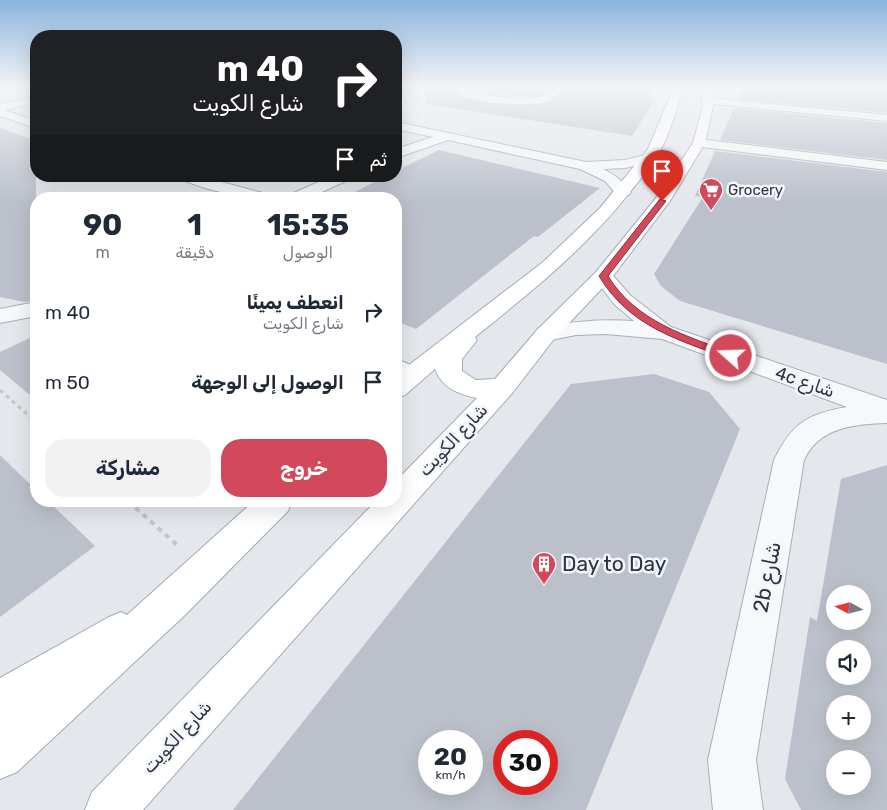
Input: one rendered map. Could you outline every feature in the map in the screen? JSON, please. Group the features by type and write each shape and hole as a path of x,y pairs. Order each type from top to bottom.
{"main road":[{"path":"402,377 480,322 577,243 623,192 657,144 665,125"},
{"path":"701,125 704,128"},
{"name":"شارع الكويت","path":"402,497 504,386 546,334 604,276 662,201 699,143 704,125"},
{"path":"480,322 453,353 448,361 448,371 457,381 471,388 488,390 504,386"},
{"path":"0,755 206,570 270,507"},
{"name":"شارع الكويت","path":"121,802 393,507"},
{"path":"0,702 171,602"}],"street":[{"path":"402,126 584,166 610,178 623,192"},
{"path":"402,151 441,135"},
{"path":"699,143 887,166"},
{"path":"584,166 625,164 648,158"},
{"path":"201,182 239,192"},
{"path":"309,192 331,182"},
{"path":"210,185 223,192"},
{"name":"4c شارع","path":"604,276 612,290 625,304 643,318 667,332 887,412"},
{"name":"4c شارع","path":"546,334 592,326 641,328 667,332"},
{"name":"2b شارع","path":"738,810 732,760 789,460 799,440 816,427 838,418 887,412"}],"path":[{"path":"604,125 608,127 607,131"},
{"path":"0,390 30,417"},
{"path":"135,507 206,570"}],"building":[{"path":"560,125 639,125 632,136"},
{"path":"727,125 887,125 887,160 720,140"},
{"path":"0,128 30,139 30,182 36,182 36,192 30,192 30,301 25,302 0,297"},
{"path":"439,150 600,188 538,237 534,236 416,329 402,323 402,192 355,192 374,182 402,182 402,168"},
{"path":"715,151 887,172 887,364 680,301 661,286 654,274 703,197 695,196"},
{"path":"30,338 30,395 0,370 0,352"},
{"name":"Day to Day","path":"654,374 709,392 740,429 586,810 233,810 571,384"},
{"path":"0,455 30,484 30,507 54,507 95,546 0,617"},
{"path":"887,465 887,810 801,810 785,779 810,617 817,621 841,479"}],"place":[{"name":"Grocery","path":"711,211"},
{"name":"Day to Day","path":"544,585"}],"route":[{"path":"662,201 604,276 612,290 625,304 643,318 667,332 731,356"}]}
